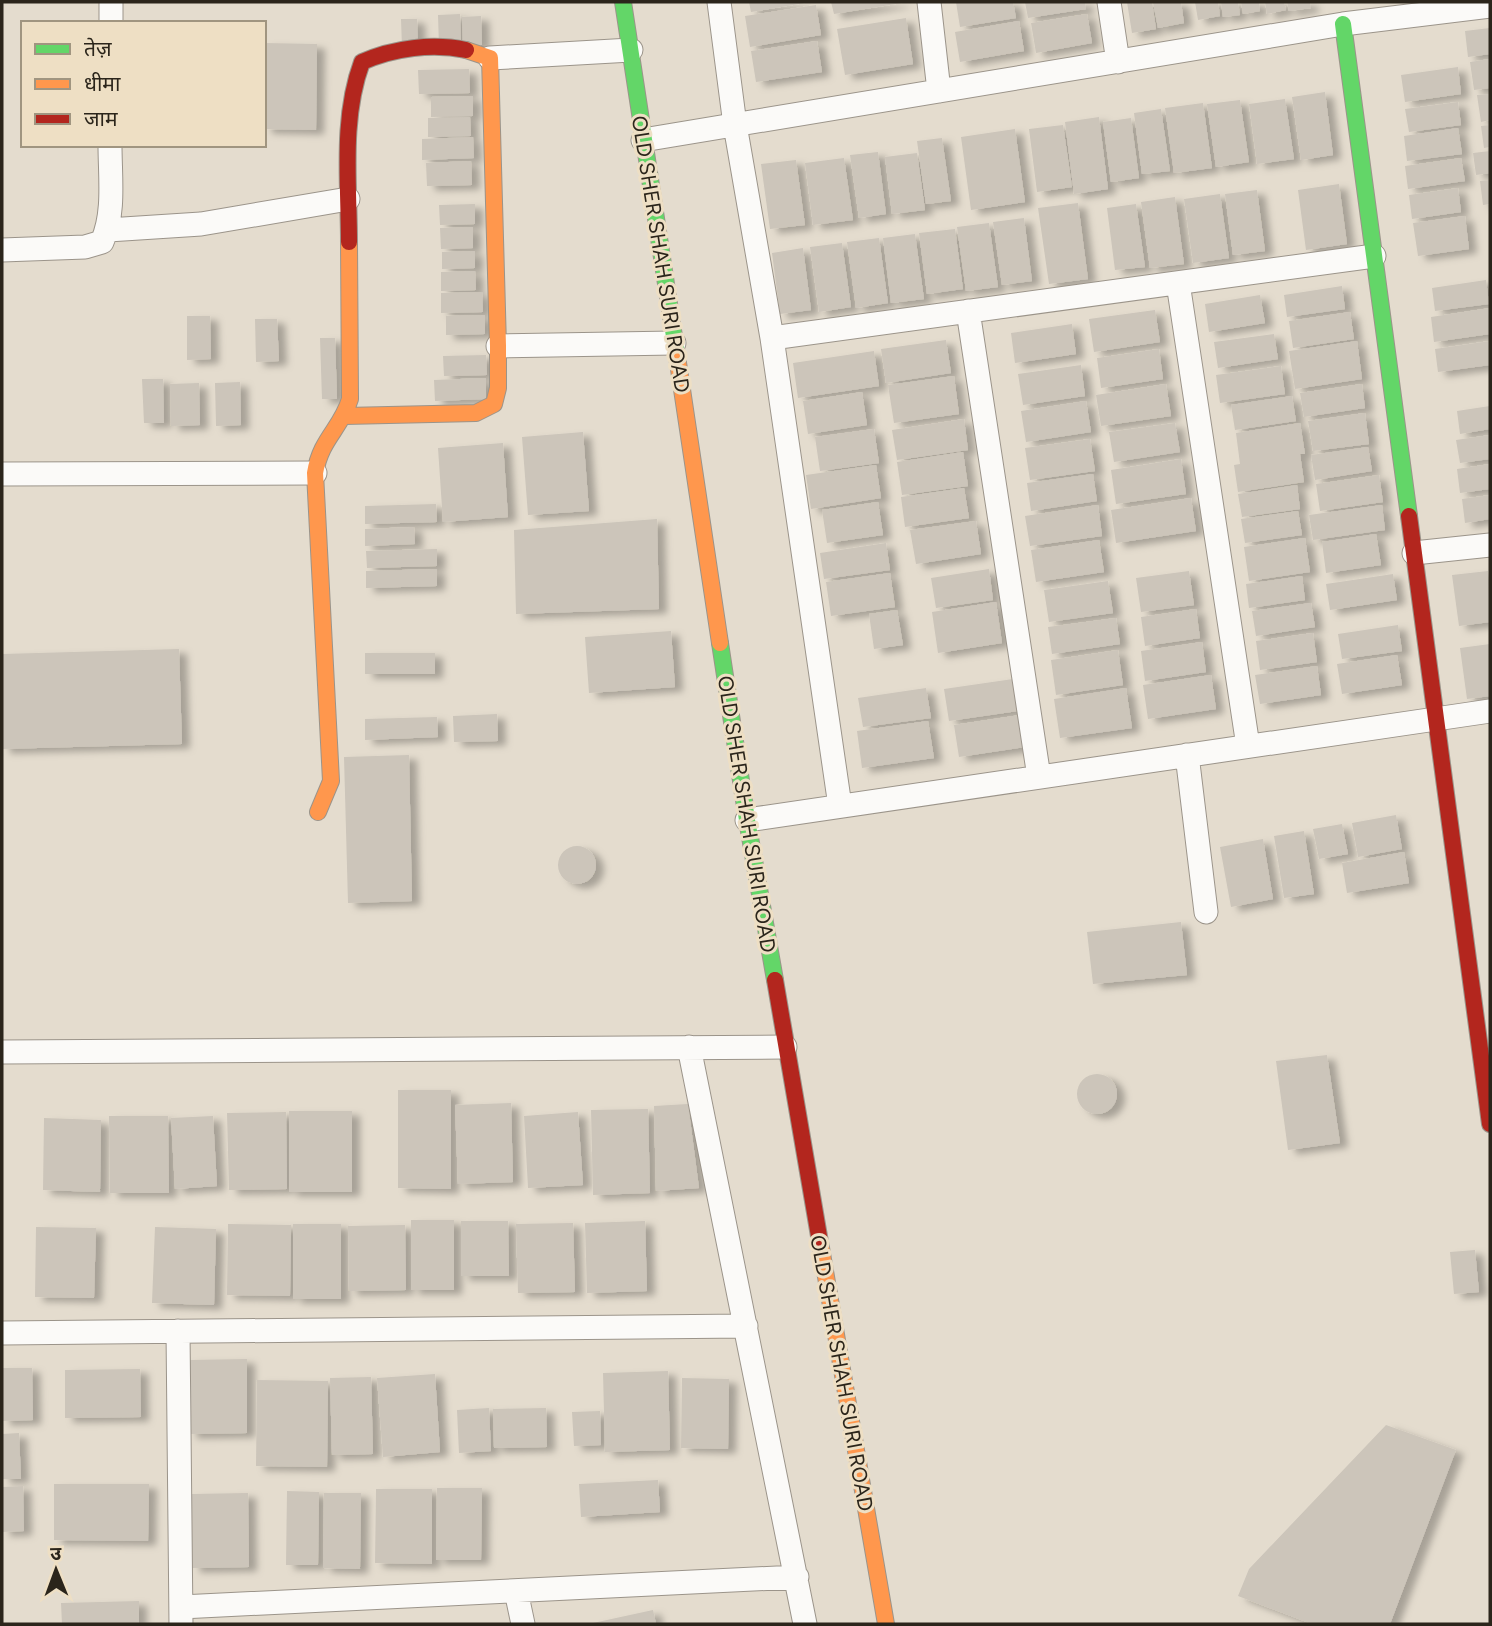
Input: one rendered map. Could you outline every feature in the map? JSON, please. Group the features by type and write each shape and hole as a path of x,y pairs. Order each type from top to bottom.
{"street":[{"path":"111,2 111,21"},
{"name":"OLD SHER SHAH SURI ROAD","path":"623,2 747,820 886,1624"},
{"path":"719,2 735,125 772,338 840,806"},
{"path":"929,2 939,91"},
{"path":"1109,2 1118,62"},
{"path":"643,140 1343,24 1490,6"},
{"path":"1343,24 1490,1124"},
{"path":"318,811 331,781 315,473 318,456 327,438 345,416 350,398 348,199 351,114 355,81 362,62 379,53 435,47 475,51 490,58 631,50"},
{"path":"345,416 476,413 494,404 498,388 498,346 490,58"},
{"path":"2,250 85,247 102,242 108,230 110,211 110,147"},
{"path":"108,230 201,224 348,199"},
{"path":"772,338 1374,256"},
{"path":"1178,283 1248,746"},
{"path":"968,311 1039,777"},
{"path":"498,346 674,343"},
{"path":"2,474 315,473"},
{"path":"1414,553 1490,545"},
{"path":"747,820 1490,711"},
{"path":"1187,755 1206,912"},
{"path":"689,1047 805,1624"},
{"path":"2,1052 785,1047"},
{"path":"2,1333 746,1326"},
{"path":"178,1331 181,1615 516,1591 797,1577"},
{"path":"516,1591 523,1624"}],"building":[{"path":"749,2 805,2 805,3 751,12"},
{"path":"831,2 902,2 902,3 834,14"},
{"path":"956,2 1013,2 1016,18 960,27"},
{"path":"1025,2 1085,2 1086,9 1028,18"},
{"path":"1127,2 1152,2 1156,29 1132,33"},
{"path":"1153,2 1181,2 1184,23 1158,28"},
{"path":"1195,2 1218,2 1220,16 1198,20"},
{"path":"1221,2 1238,2 1240,15 1223,17"},
{"path":"1241,2 1259,2 1260,11 1243,14"},
{"path":"1265,2 1284,2 1286,10 1267,14"},
{"path":"1287,2 1310,2 1311,8 1289,11"},
{"path":"816,5 821,35 750,47 745,16"},
{"path":"460,14 461,45 439,46 438,15"},
{"path":"1087,14 1092,43 1036,53 1031,23"},
{"path":"481,16 482,45 463,46 462,17"},
{"path":"906,18 913,64 845,75 837,29"},
{"path":"401,19 417,19 418,46 402,47"},
{"path":"1019,21 1024,51 960,62 955,32"},
{"path":"1490,28 1490,54 1468,57 1465,31"},
{"path":"817,41 822,72 756,82 751,51"},
{"path":"266,43 317,44 316,130 266,129"},
{"path":"1490,59 1490,88 1474,90 1470,62"},
{"path":"1458,67 1461,94 1405,102 1401,75"},
{"path":"469,69 470,93 419,94 418,70"},
{"path":"1325,92 1333,155 1301,160 1292,97"},
{"path":"1490,94 1490,120 1481,122 1477,95"},
{"path":"473,96 473,116 431,117 431,97"},
{"path":"1285,99 1294,159 1257,164 1249,104"},
{"path":"1240,100 1249,162 1216,167 1207,104"},
{"path":"1458,102 1461,125 1409,132 1405,109"},
{"path":"1203,103 1212,168 1174,173 1165,108"},
{"path":"1161,109 1170,171 1142,174 1134,113"},
{"path":"470,117 471,136 428,137 428,118"},
{"path":"1099,117 1108,189 1074,194 1065,122"},
{"path":"1131,118 1139,178 1111,182 1103,122"},
{"path":"1063,125 1072,187 1037,192 1029,129"},
{"path":"1490,125 1490,147 1484,148 1481,126"},
{"path":"1458,128 1462,154 1407,161 1404,136"},
{"path":"1015,129 1025,202 971,210 961,137"},
{"path":"473,137 474,158 422,160 422,139"},
{"path":"942,138 951,201 926,204 917,141"},
{"path":"1490,151 1490,173 1476,175 1473,153"},
{"path":"878,152 886,214 859,218 850,155"},
{"path":"917,153 925,210 892,214 885,157"},
{"path":"844,158 853,220 813,225 805,163"},
{"path":"1461,158 1465,181 1408,189 1405,166"},
{"path":"796,160 805,225 770,229 761,164"},
{"path":"471,161 472,185 427,186 426,163"},
{"path":"1490,180 1490,204 1483,205 1480,181"},
{"path":"1339,184 1347,244 1306,250 1298,190"},
{"path":"1458,188 1461,212 1412,219 1409,195"},
{"path":"1257,190 1265,251 1233,255 1225,194"},
{"path":"1220,194 1229,258 1193,263 1184,199"},
{"path":"1175,197 1184,264 1150,268 1141,202"},
{"path":"1078,203 1088,279 1049,284 1038,208"},
{"path":"475,204 475,224 440,225 439,205"},
{"path":"1136,204 1145,267 1115,270 1107,208"},
{"path":"1465,216 1469,249 1418,256 1413,223"},
{"path":"1024,218 1032,281 1002,285 993,222"},
{"path":"989,223 998,287 966,291 957,227"},
{"path":"473,227 473,248 441,249 440,228"},
{"path":"955,229 963,289 927,294 919,233"},
{"path":"915,234 924,299 891,303 883,238"},
{"path":"879,238 888,303 856,308 847,242"},
{"path":"842,243 851,307 819,312 810,247"},
{"path":"803,248 811,310 780,314 772,253"},
{"path":"475,251 475,268 442,269 442,252"},
{"path":"475,271 476,290 441,291 441,272"},
{"path":"1486,280 1489,304 1435,311 1432,288"},
{"path":"1342,286 1345,309 1287,317 1284,295"},
{"path":"482,292 483,312 441,313 441,293"},
{"path":"1260,295 1265,323 1209,332 1205,304"},
{"path":"1490,308 1490,334 1434,342 1431,317"},
{"path":"1155,310 1160,342 1094,352 1089,319"},
{"path":"1350,312 1354,339 1293,348 1289,321"},
{"path":"485,315 485,334 446,335 446,316"},
{"path":"187,316 210,316 211,359 187,360"},
{"path":"255,319 277,319 279,361 256,362"},
{"path":"1072,324 1076,354 1015,363 1011,333"},
{"path":"1274,334 1278,359 1218,368 1214,342"},
{"path":"320,338 335,338 337,399 322,399"},
{"path":"946,340 951,373 886,383 881,349"},
{"path":"1357,341 1362,379 1295,389 1289,351"},
{"path":"1490,341 1490,365 1438,372 1435,349"},
{"path":"1159,349 1163,379 1101,388 1097,358"},
{"path":"874,351 879,386 798,398 793,363"},
{"path":"486,355 487,375 444,376 443,356"},
{"path":"1081,365 1085,396 1023,405 1018,374"},
{"path":"1281,366 1285,394 1220,403 1216,375"},
{"path":"954,376 959,414 894,423 888,385"},
{"path":"486,378 486,399 435,401 434,380"},
{"path":"142,379 163,379 164,423 144,423"},
{"path":"240,382 241,425 216,426 215,383"},
{"path":"199,383 200,425 171,426 170,384"},
{"path":"1166,384 1171,416 1101,426 1096,395"},
{"path":"1362,384 1365,408 1304,417 1300,393"},
{"path":"862,392 867,425 808,434 803,401"},
{"path":"1292,396 1296,421 1235,430 1231,405"},
{"path":"1086,401 1091,432 1026,442 1021,411"},
{"path":"1490,406 1490,429 1460,434 1457,411"},
{"path":"1365,413 1369,444 1313,451 1308,421"},
{"path":"964,419 968,450 897,460 892,430"},
{"path":"1175,423 1180,452 1114,462 1109,432"},
{"path":"1300,423 1305,454 1300,454 1304,482 1238,492 1234,465 1240,464 1236,433"},
{"path":"874,429 879,463 820,471 815,437"},
{"path":"583,432 589,511 528,515 522,437"},
{"path":"1490,435 1490,459 1460,463 1456,440"},
{"path":"1090,439 1095,471 1030,480 1025,448"},
{"path":"503,443 508,517 443,522 438,448"},
{"path":"1368,447 1372,471 1315,480 1311,455"},
{"path":"963,452 968,486 902,495 897,462"},
{"path":"1181,459 1186,494 1116,504 1111,470"},
{"path":"1490,464 1490,489 1460,493 1457,469"},
{"path":"876,465 881,498 811,509 806,475"},
{"path":"1093,474 1097,501 1031,511 1027,483"},
{"path":"1379,475 1383,502 1320,511 1316,484"},
{"path":"1297,485 1300,509 1242,517 1238,494"},
{"path":"964,488 969,518 905,527 901,497"},
{"path":"1490,495 1490,519 1465,523 1462,499"},
{"path":"1191,498 1196,531 1116,543 1111,510"},
{"path":"878,502 883,535 827,543 822,510"},
{"path":"436,504 437,522 365,524 365,506"},
{"path":"1098,505 1102,536 1030,546 1025,516"},
{"path":"1382,505 1385,530 1313,540 1309,515"},
{"path":"1298,511 1302,535 1245,543 1241,519"},
{"path":"657,519 659,609 516,614 514,530"},
{"path":"976,521 981,554 916,564 910,530"},
{"path":"414,527 415,544 365,546 365,529"},
{"path":"1376,534 1381,565 1326,573 1322,542"},
{"path":"1305,538 1310,572 1249,581 1244,547"},
{"path":"1099,540 1104,572 1036,582 1031,550"},
{"path":"886,543 890,570 824,579 820,553"},
{"path":"437,549 437,566 367,568 366,551"},
{"path":"437,569 437,586 366,588 366,571"},
{"path":"989,569 993,600 936,608 931,578"},
{"path":"1189,571 1194,605 1141,612 1136,578"},
{"path":"1488,571 1490,622 1459,626 1452,575"},
{"path":"890,573 895,607 831,616 826,582"},
{"path":"1393,574 1397,600 1330,610 1326,584"},
{"path":"1302,576 1305,600 1249,608 1246,584"},
{"path":"1108,581 1113,613 1049,622 1044,590"},
{"path":"996,602 1002,643 938,653 932,612"},
{"path":"1311,603 1315,627 1256,636 1252,611"},
{"path":"1196,609 1200,638 1145,646 1141,617"},
{"path":"897,610 903,645 874,649 869,614"},
{"path":"1116,618 1120,644 1052,654 1048,627"},
{"path":"1398,625 1402,651 1342,659 1338,634"},
{"path":"671,631 675,687 589,693 585,637"},
{"path":"1313,633 1317,662 1260,670 1256,641"},
{"path":"1202,642 1206,672 1145,681 1141,651"},
{"path":"1490,644 1490,696 1467,699 1460,648"},
{"path":"179,649 182,744 2,749 2,654"},
{"path":"1118,650 1123,685 1056,695 1051,660"},
{"path":"365,653 435,653 435,674 365,674"},
{"path":"1397,655 1402,685 1342,694 1337,664"},
{"path":"1317,666 1321,695 1260,704 1255,675"},
{"path":"1211,675 1216,709 1148,719 1143,685"},
{"path":"1013,679 1018,711 949,721 944,689"},
{"path":"926,688 931,718 863,727 858,698"},
{"path":"1126,688 1132,728 1060,738 1054,699"},
{"path":"497,714 498,741 454,742 453,716"},
{"path":"1020,715 1025,747 959,757 954,725"},
{"path":"437,717 438,737 365,740 365,719"},
{"path":"928,721 934,758 862,768 857,731"},
{"path":"409,755 412,901 348,903 344,757"},
{"path":"1396,815 1402,849 1358,857 1352,823"},
{"path":"1342,824 1348,854 1319,859 1313,829"},
{"path":"1304,831 1314,894 1284,898 1274,836"},
{"path":"1263,839 1273,899 1231,907 1220,847"},
{"path":"577,846 591,851 596,865 591,879 577,884 563,879 558,865 563,851"},
{"path":"1404,852 1409,883 1347,893 1342,863"},
{"path":"1181,922 1187,975 1093,984 1087,932"},
{"path":"1327,1055 1340,1143 1288,1150 1276,1061"},
{"path":"1097,1074 1105,1075 1111,1080 1116,1086 1116,1102 1111,1108 1105,1113 1097,1114 1089,1113 1083,1108 1078,1102 1077,1094 1078,1086 1083,1080 1089,1075"},
{"path":"398,1090 451,1090 451,1189 398,1188"},
{"path":"511,1103 513,1182 458,1184 455,1105"},
{"path":"688,1104 699,1188 656,1191 654,1106"},
{"path":"648,1109 650,1193 593,1195 591,1110"},
{"path":"289,1111 352,1111 352,1192 289,1192"},
{"path":"286,1112 287,1189 229,1190 227,1113"},
{"path":"578,1112 583,1185 528,1188 524,1116"},
{"path":"109,1116 168,1116 169,1193 110,1193"},
{"path":"213,1116 217,1186 175,1189 171,1118"},
{"path":"44,1118 101,1120 100,1192 43,1190"},
{"path":"411,1220 454,1220 454,1290 411,1290"},
{"path":"461,1221 508,1221 509,1276 461,1276"},
{"path":"645,1221 647,1291 587,1293 585,1223"},
{"path":"573,1223 575,1292 518,1293 516,1224"},
{"path":"228,1224 291,1225 290,1296 227,1295"},
{"path":"293,1224 341,1224 341,1299 293,1299"},
{"path":"405,1225 406,1290 349,1291 348,1226"},
{"path":"36,1227 96,1228 94,1298 35,1297"},
{"path":"155,1227 216,1229 214,1305 152,1303"},
{"path":"1475,1250 1479,1292 1454,1294 1450,1252"},
{"path":"247,1359 247,1433 189,1434 188,1360"},
{"path":"2,1368 32,1368 33,1420 2,1421"},
{"path":"140,1369 141,1417 65,1418 65,1370"},
{"path":"668,1371 670,1450 605,1452 603,1373"},
{"path":"435,1374 440,1452 383,1457 377,1378"},
{"path":"371,1377 373,1454 332,1455 330,1378"},
{"path":"682,1378 729,1379 728,1449 681,1448"},
{"path":"257,1380 328,1381 327,1467 256,1466"},
{"path":"489,1408 491,1451 459,1453 457,1410"},
{"path":"546,1408 547,1447 494,1448 493,1409"},
{"path":"600,1411 601,1445 574,1446 572,1412"},
{"path":"1386,1425 1456,1450 1390,1624 1312,1624 1238,1596 1249,1569"},
{"path":"19,1433 21,1479 2,1479 2,1434"},
{"path":"658,1480 660,1512 581,1517 579,1484"},
{"path":"54,1484 149,1484 148,1541 54,1540"},
{"path":"23,1486 24,1531 2,1532 2,1487"},
{"path":"437,1488 482,1488 481,1560 436,1560"},
{"path":"376,1489 432,1489 432,1564 375,1563"},
{"path":"287,1491 319,1492 318,1565 286,1565"},
{"path":"248,1493 249,1567 192,1568 191,1494"},
{"path":"324,1493 361,1493 360,1569 323,1568"},
{"path":"139,1601 139,1624 62,1624 61,1603"},
{"path":"653,1610 656,1624 593,1624 593,1623"}],"traffic: fast":[{"path":"623,2 677,356"},
{"path":"1343,24 1409,516"},
{"path":"720,643 775,980"}],"traffic: slow":[{"path":"345,416 476,413 494,404 498,388 498,346 490,58 466,50"},
{"path":"318,812 331,781 315,473 326,442 342,418 350,399 349,242"},
{"path":"677,356 720,643"},
{"path":"820,1242 886,1624"}],"traffic: jam":[{"path":"349,242 349,128 355,83 362,62 413,48 466,50"},
{"path":"1409,516 1490,1124"},
{"path":"775,980 820,1242"}]}
